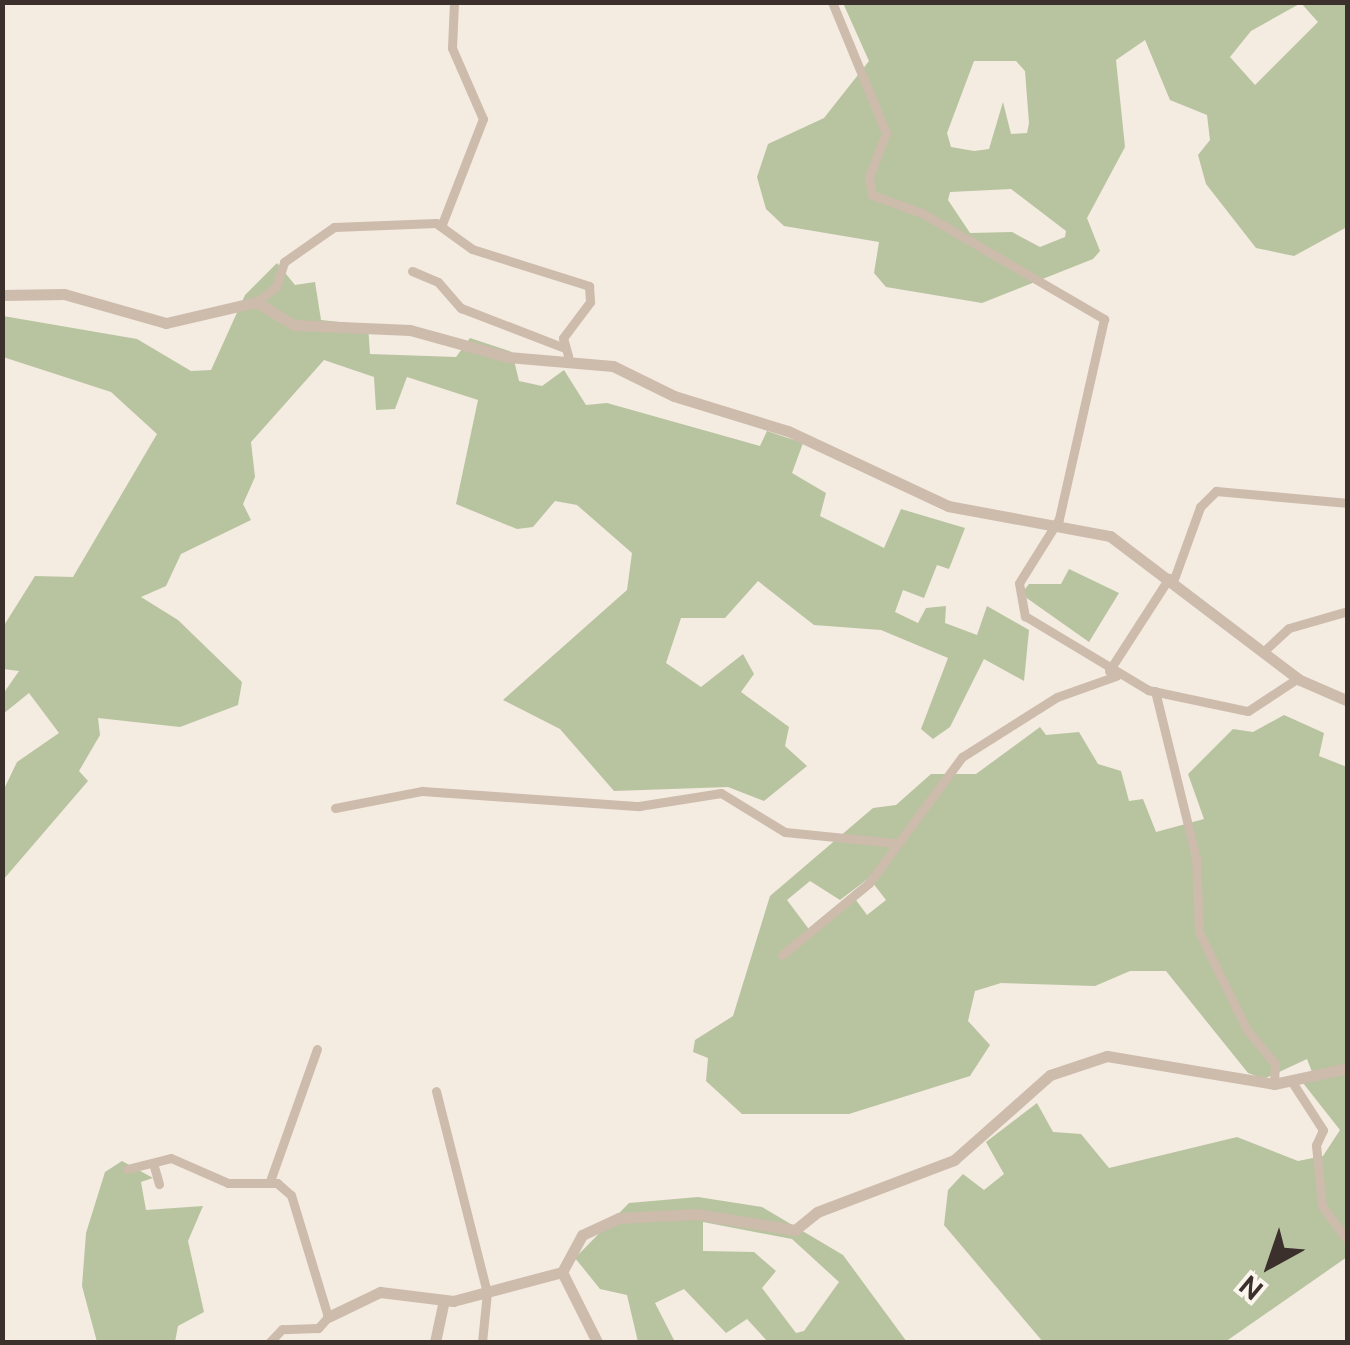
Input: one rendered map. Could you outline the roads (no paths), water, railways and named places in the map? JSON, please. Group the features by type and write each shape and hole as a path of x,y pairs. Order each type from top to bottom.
{"street":[{"path":"442,224 483,130 452,48 454,2"},
{"path":"832,2 886,133 869,177 872,196 922,213 1104,319 1054,525 1019,583 1019,605 1112,673 1155,691 1258,710 1298,678"},
{"path":"2,295 64,294 166,323 256,302 276,287 284,262 334,227 442,224 472,250 589,286 590,302 565,351"},
{"path":"412,270 438,282 461,308 565,351 788,431 948,506 1110,536 1172,578 1298,678 1348,701"},
{"path":"256,302 294,324 339,332 410,330 508,357 565,351"},
{"path":"782,955 868,883 974,746 1057,697 1112,673 1172,578 1200,507 1216,491 1348,503"},
{"path":"1263,652 1290,628 1348,611"},
{"path":"1155,691 1196,858 1199,932 1246,1030 1275,1064 1274,1084"},
{"path":"335,808 422,792 639,806 720,794 785,832 896,844"},
{"path":"270,1181 318,1049"},
{"path":"270,1342 282,1329 318,1328 328,1317 380,1292 444,1300 562,1272 582,1235 619,1218 696,1214 795,1230 817,1212 954,1160 1050,1075 1108,1056 1274,1084 1348,1068"},
{"path":"1292,1082 1323,1130 1316,1145 1322,1206 1348,1241"},
{"path":"436,1091 487,1292 482,1342"},
{"path":"127,1168 153,1162 188,1162 228,1183 270,1181"},
{"path":"153,1162 158,1184"},
{"path":"270,1181 300,1214 328,1317"},
{"path":"562,1272 596,1342"},
{"path":"436,1342 444,1300"}]}
